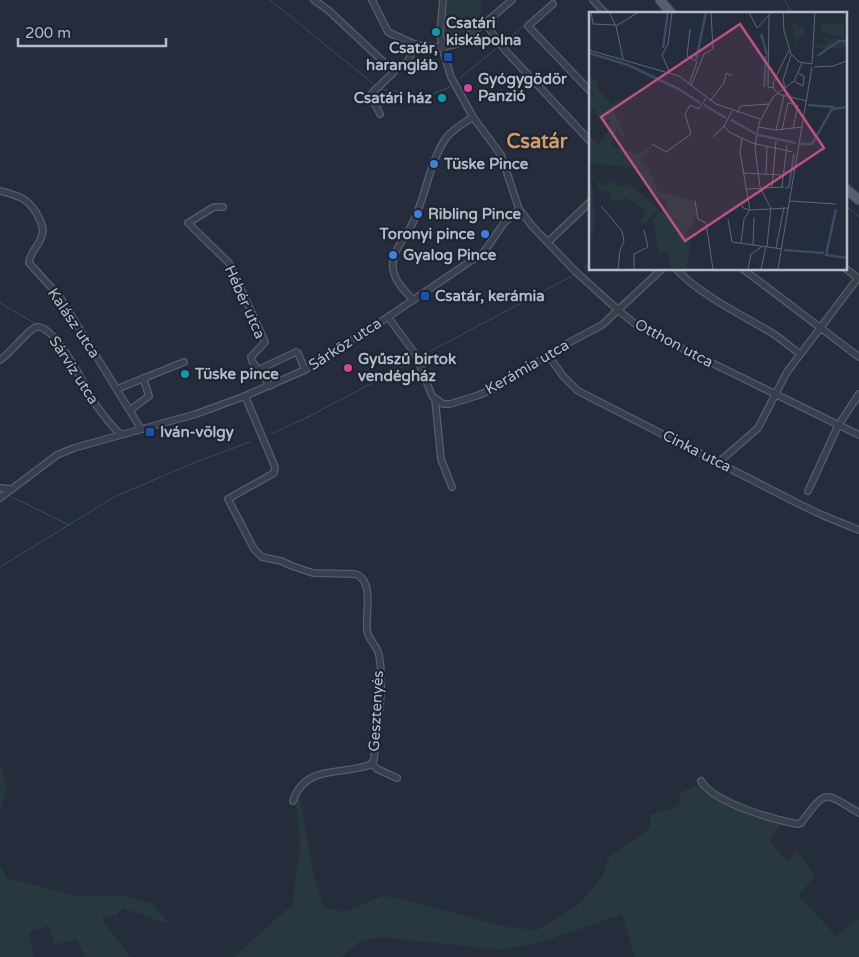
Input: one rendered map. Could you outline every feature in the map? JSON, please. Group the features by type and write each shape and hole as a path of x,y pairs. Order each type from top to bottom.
{"main road":[{"path":"660,0 670,12"},
{"path":"846,189 859,200"}],"street":[{"path":"314,0 328,10 389,67 394,68 404,65 409,60 414,44"},
{"path":"372,0 388,32 414,44 442,47 457,44 512,0"},
{"path":"443,0 440,19 442,47 451,77 473,117 501,155 519,209"},
{"path":"593,0 604,12"},
{"path":"553,4 528,26 589,90"},
{"path":"485,23 498,42 589,140"},
{"path":"380,114 372,98 372,93 394,72 394,68"},
{"path":"413,300 396,279 392,268 394,258 416,215 442,145 448,136 473,117"},
{"name":"Kalász utca","path":"0,191 22,198 33,206 43,227 43,234 29,263 60,297 141,430"},
{"path":"548,242 589,203"},
{"name":"Hébér utca","path":"224,207 214,207 188,223 224,257 241,289 265,342 251,357 258,370"},
{"name":"Otthon utca","path":"519,209 533,227 576,271 634,323 660,338 859,435"},
{"name":"Sárköz utca","path":"0,498 57,455 91,442 196,414 270,386 305,370 484,252 504,222 519,209"},
{"path":"719,462 758,428 787,372 858,279 846,269"},
{"name":"Kerámia utca","path":"435,399 443,404 450,404 479,396 500,386 548,354 602,325 661,270"},
{"path":"677,270 706,294 774,334 800,354"},
{"path":"744,270 859,357"},
{"path":"388,317 416,355 435,399 440,459 452,487"},
{"name":"Sárvíz utca","path":"0,360 32,329 40,327 45,329 56,340 96,404 120,434"},
{"path":"270,386 258,370 296,352 305,370"},
{"name":"Cinka utca","path":"548,354 563,376 578,390 822,516 859,530"},
{"path":"117,389 184,362"},
{"path":"130,410 149,396 143,378"},
{"path":"808,491 838,426 859,394"},
{"name":"Gesztenyés","path":"245,396 275,467 274,473 228,499 254,549 262,557 281,561 313,573 355,574 360,576 366,584 368,636 379,655 381,683 372,764 340,769 305,780 296,790 293,801"},
{"path":"0,488 11,489"},
{"path":"372,764 397,778"},
{"path":"701,781 712,792 752,813 797,824 801,823 817,801 823,797 835,798 859,814"}],"shaded area":[{"path":"447,0 481,0 481,18 458,37 444,40"},
{"path":"0,762 7,789 0,810"},
{"path":"698,785 742,811 780,824 770,841 787,862 797,851 815,875 799,896 837,937 856,919 859,921 859,957 635,957 622,914 548,940 502,950 383,937 360,941 341,957 234,957 292,905 300,848 296,801 300,798 314,877 324,907 343,912 383,896 402,899 506,927 537,930 578,905 602,877 608,858 650,828 650,815 679,806 681,792"},
{"path":"0,865 7,878 77,896 123,896 151,903 171,925 122,908 118,914 101,919 131,957 85,957 77,939 54,945 49,925 29,933 34,957 0,957"}],"waterway":[{"path":"270,0 376,86"},
{"path":"504,43 552,0"},
{"path":"785,0 791,12"},
{"path":"460,78 498,47"},
{"path":"380,89 427,96 450,87"},
{"path":"846,206 859,217"},
{"path":"584,269 589,265"},
{"path":"429,352 574,275"},
{"path":"0,303 36,324"},
{"path":"273,433 308,417 406,365"},
{"path":"856,406 859,402"},
{"path":"0,567 116,496 196,462 250,442"},
{"path":"12,497 69,525"}],"place":[{"name":"Csatári kiskápolna","path":"436,32"},
{"name":"Csatár, harangláb","path":"448,57"},
{"name":"Gyógygödör Panzió","path":"468,88"},
{"name":"Csatári ház","path":"442,98"},
{"name":"Tüske Pince","path":"434,164"},
{"name":"Ribling Pince","path":"418,214"},
{"name":"Toronyi pince","path":"485,234"},
{"name":"Gyalog Pince","path":"393,255"},
{"name":"Csatár, kerámia","path":"425,296"},
{"name":"Gyűszű birtok vendégház","path":"348,368"},
{"name":"Tüske pince","path":"185,374"},
{"name":"Iván-völgy","path":"150,432"}],"district":[{"name":"Csatár","path":"537,142"}]}
